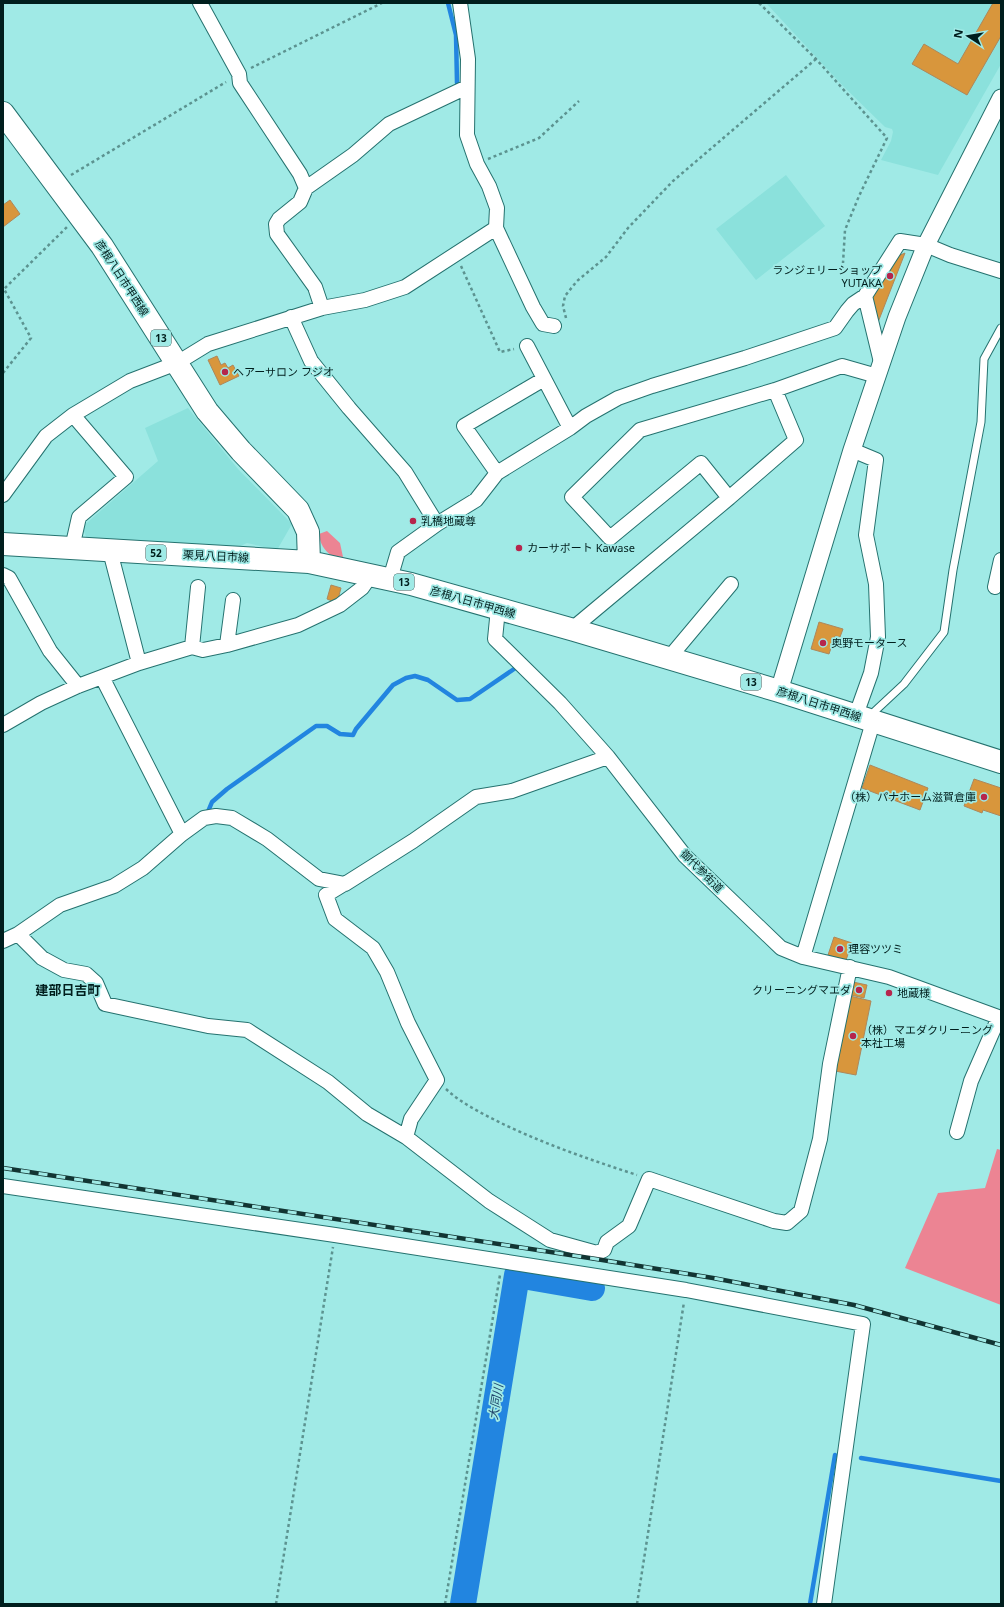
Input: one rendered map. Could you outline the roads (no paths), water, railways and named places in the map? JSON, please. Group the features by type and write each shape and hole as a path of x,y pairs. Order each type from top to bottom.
{"main road":[{"name":"彦根八日市甲西線","path":"4,115 102,246 178,363 207,412 241,451 298,510 308,532 309,562 411,584 574,630 779,691 1001,762"},
{"name":"栗見八日市線","path":"3,544 309,562"}],"street":[{"path":"200,3 239,74 240,83 300,174 306,188"},
{"path":"460,3 468,59 467,134 477,164 489,186 497,208 496,228 533,307 543,324 554,326"},
{"path":"322,308 315,287 277,234 276,224 279,219 300,202 306,188 353,155 389,124 467,87"},
{"path":"779,691 852,450 879,369 926,245 998,109"},
{"path":"3,495 46,436 73,415 130,381 178,363 208,344 322,308 365,300 405,287 496,228"},
{"path":"3,725 41,703 78,686 140,663 192,647 202,650 227,645 298,625 340,605 362,588 380,577 398,552 437,524 476,500 497,473 570,428 586,416 625,396 652,386 745,358 836,328 847,310 865,296 900,241 926,245 950,255 1001,271"},
{"path":"865,296 879,369"},
{"path":"291,317 311,361 349,408 405,472 437,524"},
{"path":"527,346 570,428"},
{"path":"729,498 701,463 610,538 572,497 640,430 775,390 842,366 879,369"},
{"path":"497,473 464,426 544,379"},
{"path":"574,630 578,624 796,440 775,390"},
{"path":"72,548 79,517 126,477 73,415"},
{"path":"803,957 864,718 878,637 876,584 866,535 876,460 852,450"},
{"path":"110,551 140,663"},
{"path":"995,586 1001,560"},
{"path":"3,575 9,578 50,651 78,686"},
{"path":"669,658 731,584"},
{"path":"192,647 198,587"},
{"path":"227,645 233,600"},
{"name":"御代参街道","path":"498,609 495,639 560,703 608,757 685,856 781,948 803,957 889,977 1000,1018"},
{"path":"102,677 182,834"},
{"path":"406,1137 412,1119 437,1080 408,1023 387,972 373,948 335,920 326,895 413,841 476,797 512,791 608,757"},
{"path":"3,941 18,934 60,905 114,886 138,872 182,834 204,818 216,816 232,818 267,839 319,879 344,884"},
{"path":"18,934 42,958 64,970 86,974 96,983 104,1004 208,1026 247,1030 328,1082 367,1114 406,1137 489,1201 550,1240 597,1253 604,1250 607,1242 629,1226 649,1179 774,1221 787,1223 801,1211 820,1139 830,1064 850,968"},
{"path":"957,1132 972,1080 1000,1018"},
{"path":"3,1186 335,1235 686,1290 863,1324 824,1604"}],"lane":[{"path":"864,718 875,711 904,684 944,632 953,570 981,422 984,359 1001,328"}],"waterway":[{"path":"448,3 456,35 457,83"},
{"path":"207,814 212,802 227,789 316,726 327,726 340,734 353,735 356,729 393,685 406,678 415,676 428,680 457,700 470,699 517,667"},
{"name":"大同川","path":"463,1604 517,1275 592,1288"},
{"path":"810,1604 835,1455"},
{"path":"861,1458 1001,1481"}],"railway":[{"path":"3,1168 713,1278 854,1305 1001,1345"}],"place":[{"name":"ランジェリーショップ YUTAKA","path":"890,276"},
{"name":"ヘアーサロン フジオ","path":"225,372"},
{"name":"乳橋地蔵尊","path":"413,521"},
{"name":"カーサポート Kawase","path":"519,548"},
{"name":"奥野モータース","path":"823,643"},
{"name":"（株）パナホーム滋賀倉庫","path":"984,797"},
{"name":"理容ツツミ","path":"840,949"},
{"name":"クリーニングマエダ","path":"859,990"},
{"name":"地蔵様","path":"889,993"},
{"name":"（株）マエダクリーニング 本社工場","path":"853,1036"}],"district":[{"name":"建部日吉町","path":"68,990"}]}
